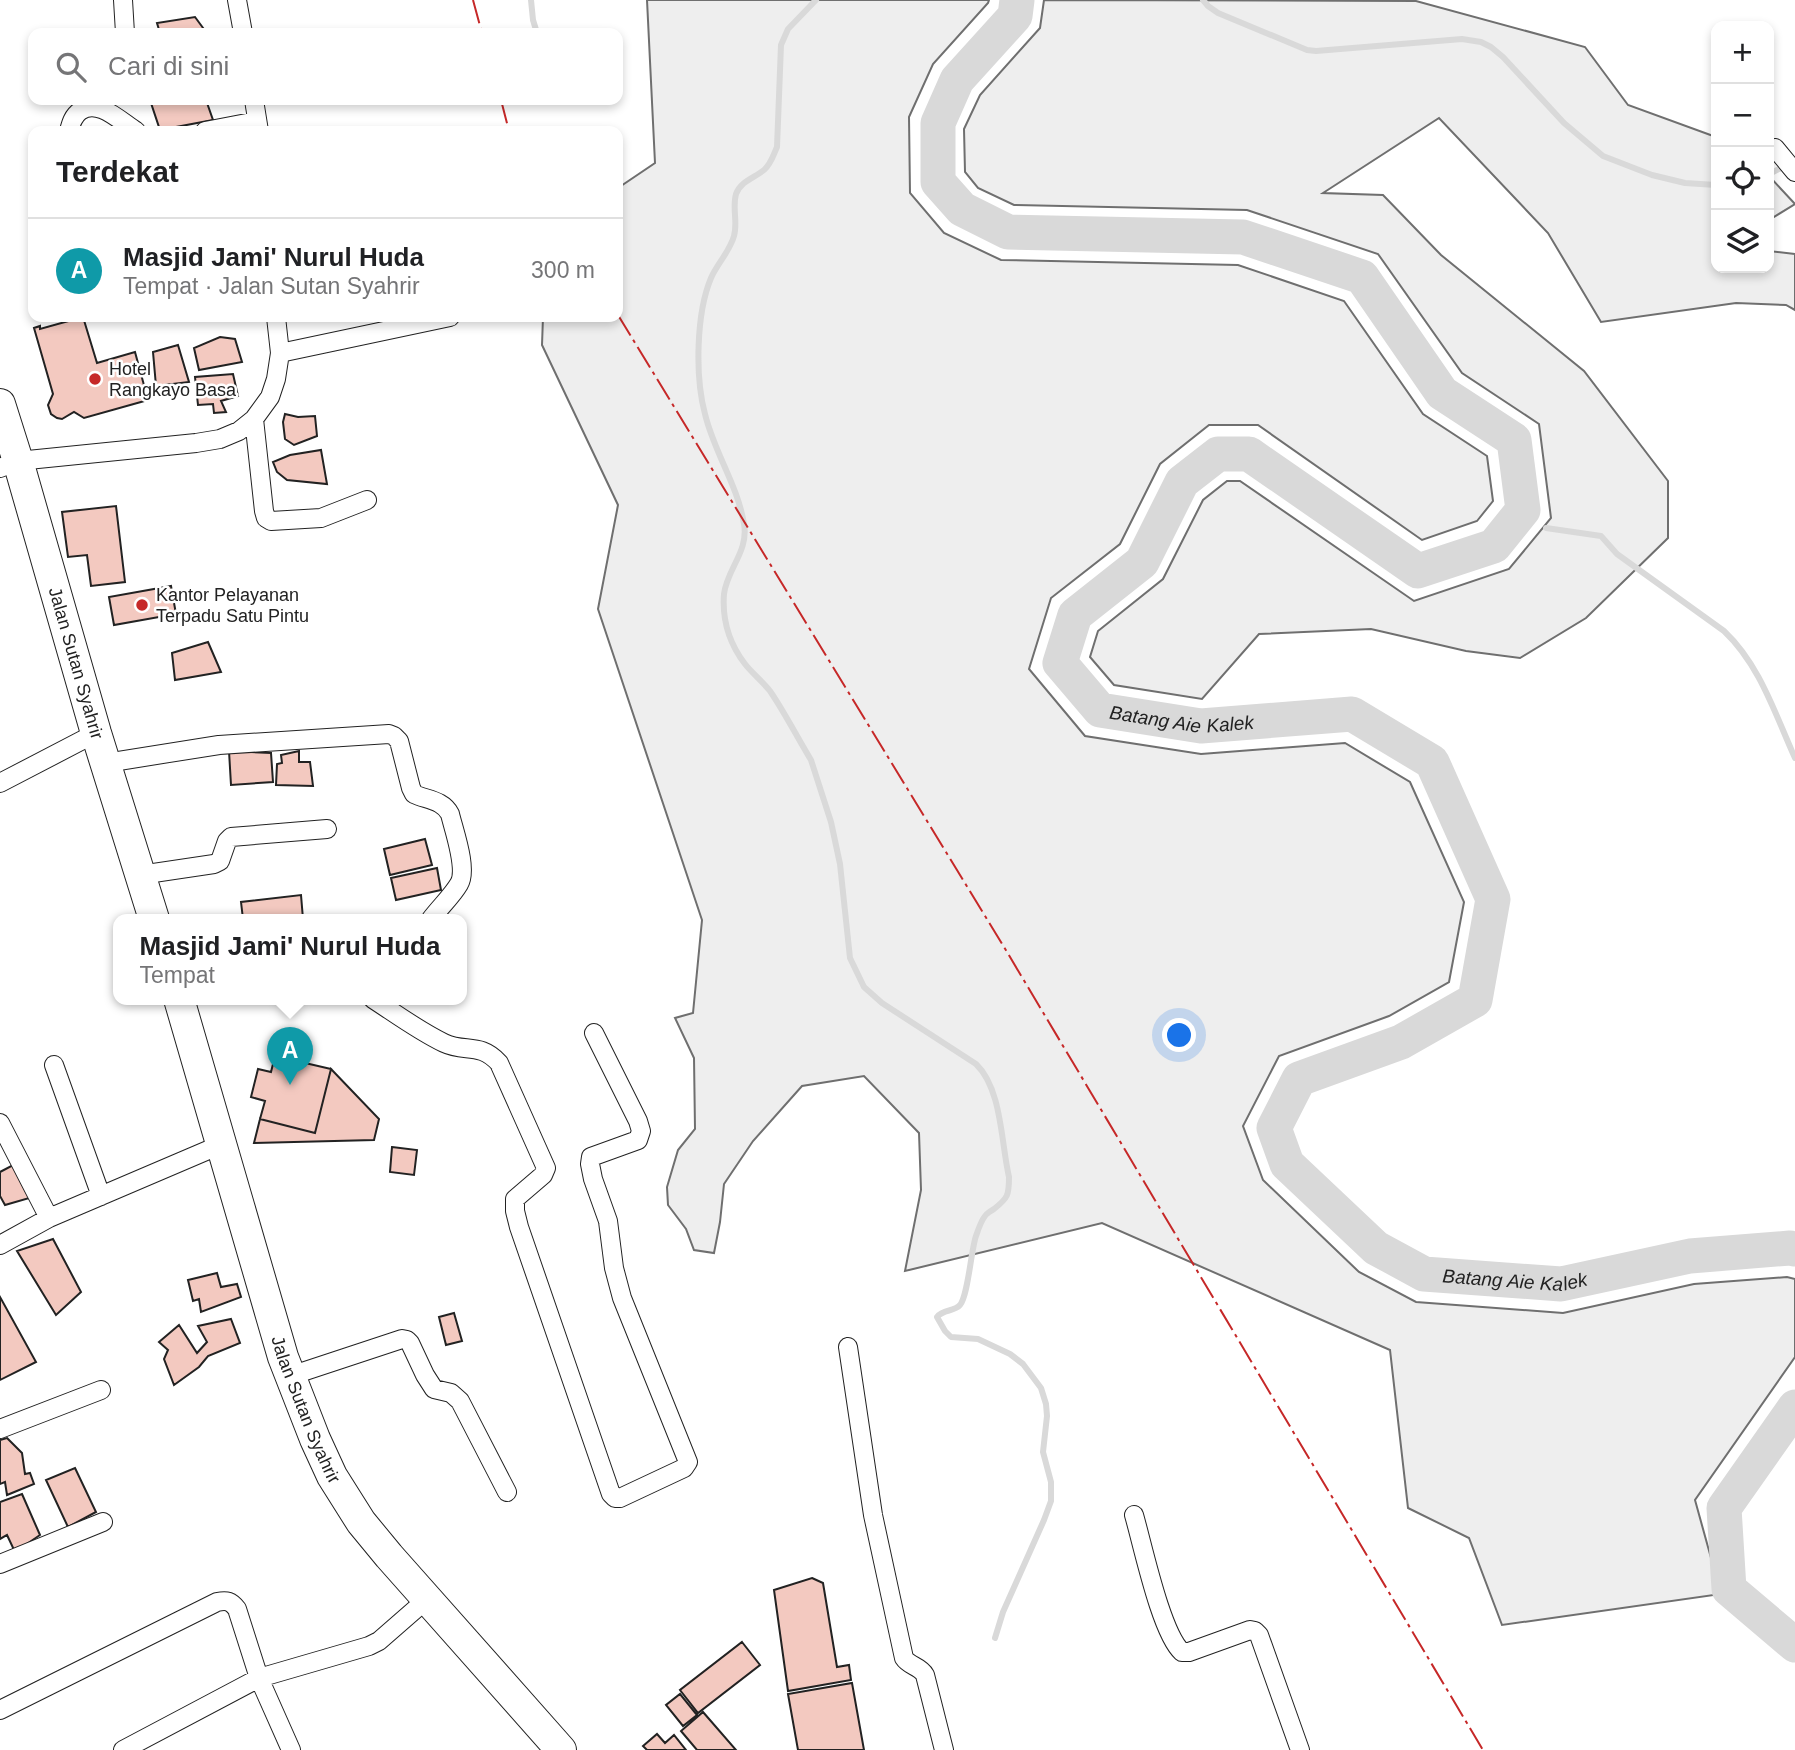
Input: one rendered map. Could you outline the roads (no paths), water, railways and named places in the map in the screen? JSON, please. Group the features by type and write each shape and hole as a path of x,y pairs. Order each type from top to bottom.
{"highway":[{"name":"Jalan Sutan Syahrir","path":"0,404 9,465 152,914"},
{"name":"Jalan Sutan Syahrir","path":"183,1005 220,1145 290,1376 315,1440 345,1498 368,1531 426,1600 561,1750"}],"street":[{"path":"123,0 125,28"},
{"path":"237,0 242,28"},
{"path":"255,105 258,126"},
{"path":"71,126 75,114 94,106 128,126"},
{"path":"1775,148 1795,172"},
{"path":"9,465 196,443 220,439 239,431 254,419 270,397 280,353 277,322"},
{"path":"280,353 426,322"},
{"path":"254,419 264,511 271,521 321,518 367,500"},
{"path":"0,783 96,733"},
{"path":"106,763 219,745 389,734 394,736 399,740 414,794 442,803 450,814 462,876 436,914"},
{"path":"140,875 214,864 220,861 227,841 232,837 327,829"},
{"path":"383,1005 447,1045 482,1051 499,1063 546,1168 543,1175 515,1199 519,1227 611,1494 620,1498 684,1468 688,1462 622,1298 614,1268 608,1221 593,1179 590,1164 592,1157 638,1139 641,1131 594,1033"},
{"path":"54,1065 101,1196"},
{"path":"0,1123 6,1150 49,1218"},
{"path":"0,1244 49,1218 220,1145"},
{"path":"290,1376 407,1339 434,1389 452,1393 460,1401 507,1492"},
{"path":"848,1347 873,1515 904,1658 925,1675 944,1750"},
{"path":"0,1429 101,1390"},
{"path":"1134,1515 1164,1620 1178,1648 1182,1652 1189,1652 1250,1630 1255,1631 1259,1635 1300,1750"},
{"path":"0,1564 103,1522"},
{"path":"0,1710 225,1600 232,1602 237,1609 259,1678 291,1750"},
{"path":"123,1750 259,1678 369,1646 379,1641 426,1600"}],"waterway":[{"path":"531,0 535,28"},
{"path":"816,0 788,29 781,45 777,147 766,168 744,183 736,194 734,236 711,278 702,309 699,346 702,399 714,442 737,496 745,534 741,551 726,585 724,613 728,631 739,656 770,691 811,760 831,822 840,864 850,958 864,987 882,1003 976,1064 985,1075 996,1102 1009,1177 1007,1196 986,1215 980,1226 963,1300 955,1309 937,1317 951,1337 978,1339 1010,1354 1023,1364 1041,1388 1046,1404 1043,1452 1051,1482 1051,1501 1003,1612 995,1638"},
{"name":"Batang Aie Kalek","path":"1017,0 1015,16 957,80 938,123 938,182 962,209 1008,232 1243,237 1362,277 1442,393 1514,440 1523,510 1494,546 1418,571 1249,454 1218,454 1182,482 1142,562 1075,615 1060,663 1100,710 1201,726 1352,714 1432,762 1493,899 1475,1000 1401,1042 1299,1079 1274,1128 1287,1164 1376,1248 1424,1274 1561,1284 1690,1256 1795,1249"},
{"path":"1203,0 1218,13 1307,50 1462,39 1481,42 1503,57 1564,123 1603,156 1652,175 1685,183 1711,185"},
{"path":"1774,172 1787,165"},
{"path":"1546,528 1601,536 1617,554 1724,631 1737,644 1757,675 1795,758"},
{"name":"Batang Aie Kalek","path":"1795,1407 1724,1508 1729,1589 1795,1645"}],"place":[{"name":"Hotel Rangkayo Basa","path":"95,379"},
{"name":"Kantor Pelayanan Terpadu Satu Pintu","path":"142,605"},
{"name":"Masjid Jami' Nurul Huda","path":"290,1085"}]}
